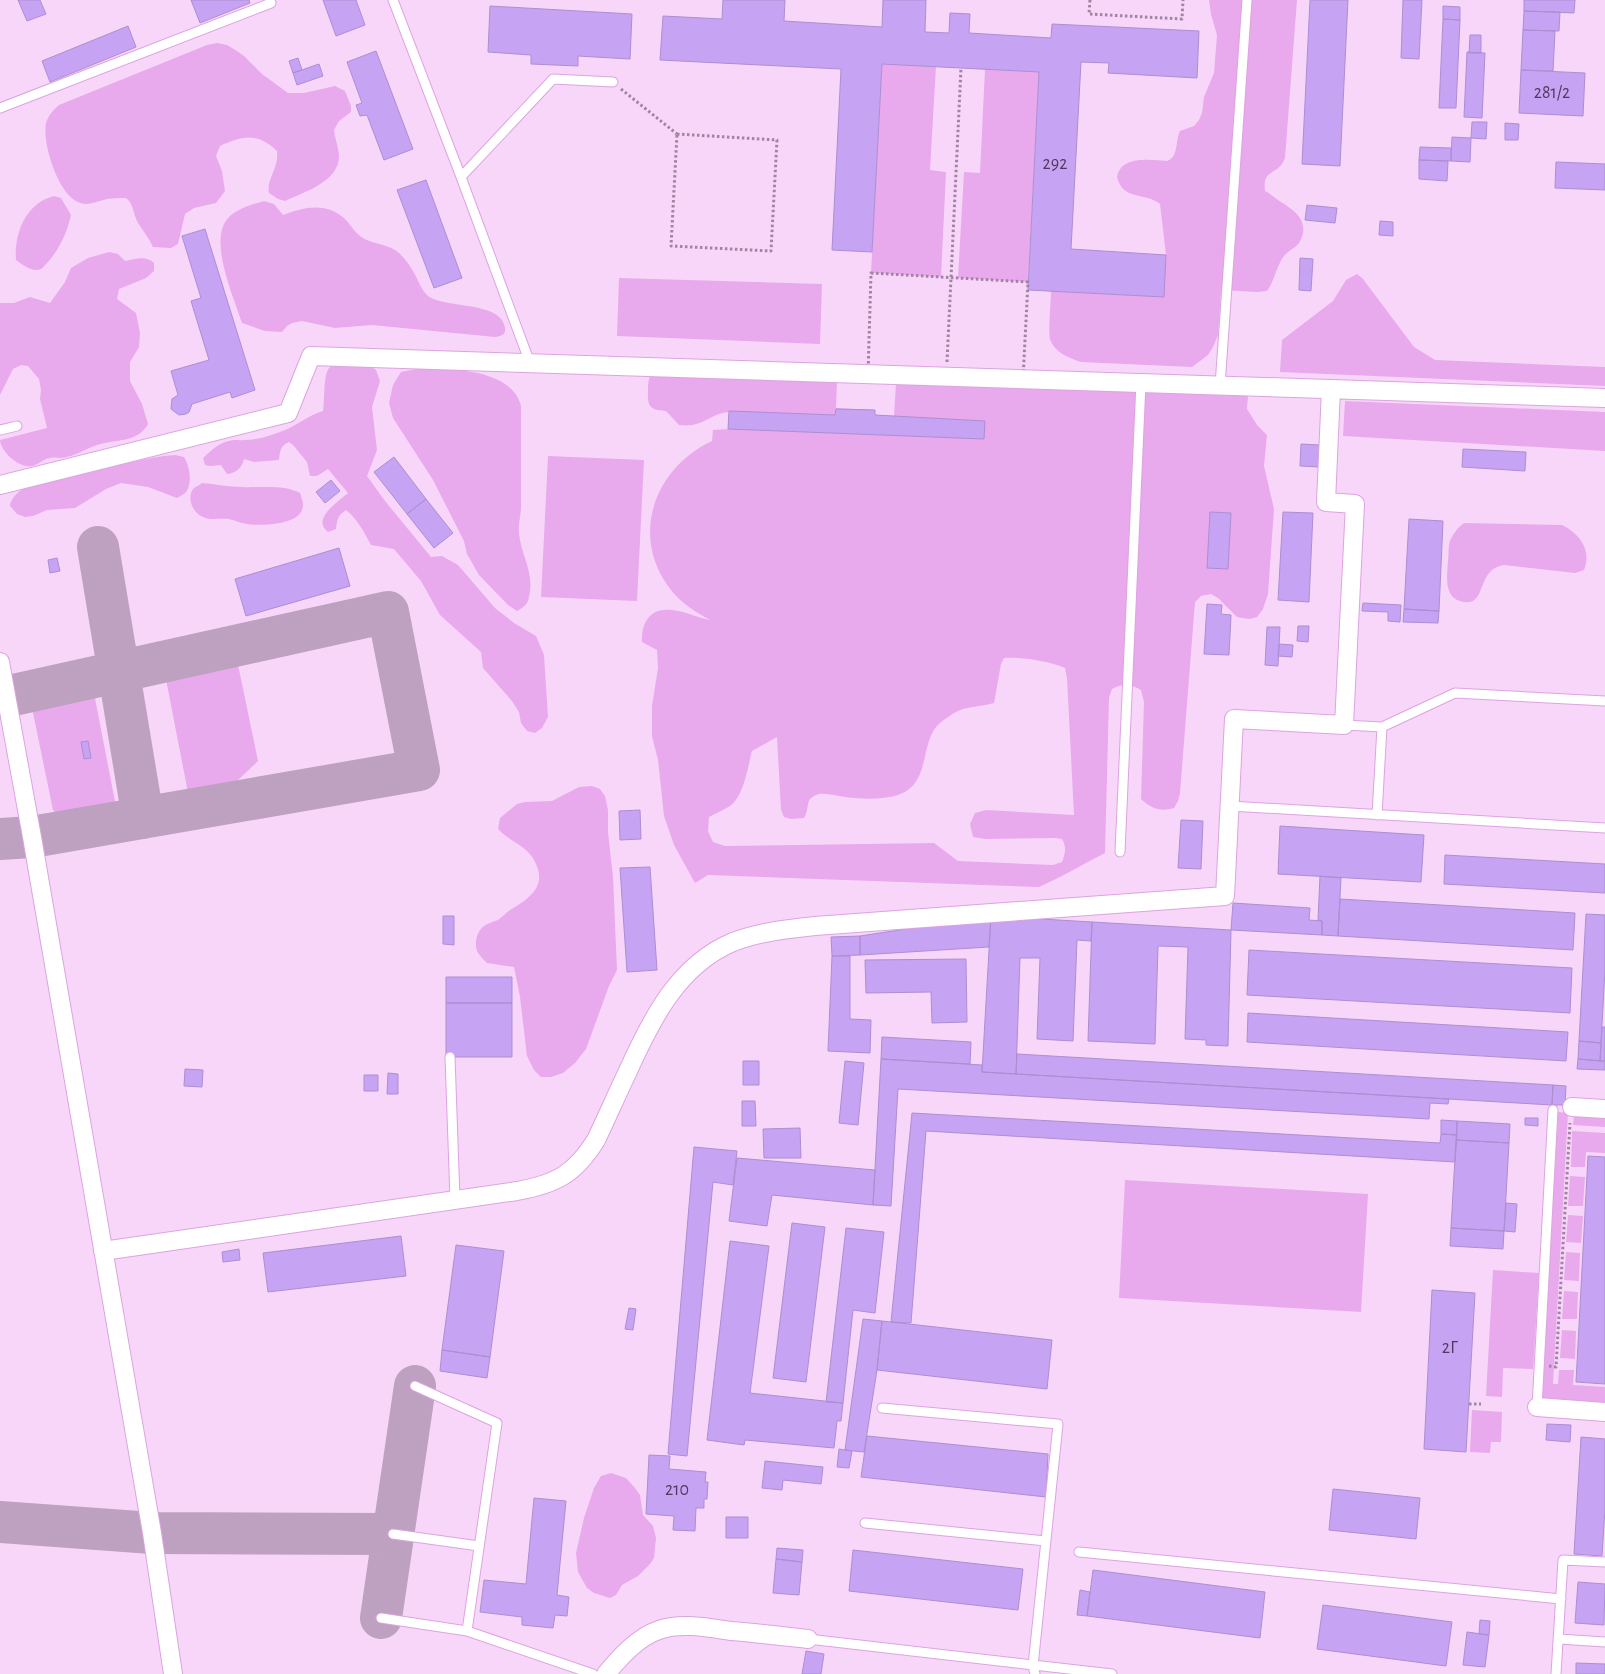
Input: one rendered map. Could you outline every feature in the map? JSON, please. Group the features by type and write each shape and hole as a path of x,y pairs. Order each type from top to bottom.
{"street":[{"path":"0,485 288,413 311,356 868,374"},
{"path":"1023,379 1605,398"},
{"path":"103,1251 542,1186 562,1177 580,1162 596,1140 644,1035 667,997 702,962 717,950 732,943 770,932 815,926 1225,896 1234,719 1344,726 1356,504 1326,502 1331,390"},
{"path":"1,667 152,1533 173,1674"},
{"path":"1572,1107 1605,1109"},
{"path":"1536,1408 1605,1412"},
{"path":"606,1674 624,1655 646,1637 659,1630 672,1627 708,1628 808,1639"}],"lane":[{"path":"393,0 530,363"},
{"path":"1220,386 1247,0"},
{"path":"0,108 272,3"},
{"path":"461,177 553,79 613,82"},
{"path":"1120,852 1141,383"},
{"path":"0,430 17,426"},
{"path":"1344,726 1382,728 1455,693 1605,701"},
{"path":"1377,815 1382,728"},
{"path":"1230,806 1605,828"},
{"path":"450,1057 455,1199"},
{"path":"1536,1408 1553,1110"},
{"path":"415,1386 497,1423 467,1631"},
{"path":"882,1408 1058,1424 1034,1670"},
{"path":"865,1523 1046,1541"},
{"path":"393,1534 479,1546"},
{"path":"1079,1552 1561,1600"},
{"path":"1556,1674 1563,1560 1605,1562"},
{"path":"381,1618 467,1631 592,1674"},
{"path":"808,1639 1034,1670 1112,1674"},
{"path":"1558,1639 1605,1642"}],"path":[{"path":"1090,0 1089,14 1182,18 1183,0"},
{"path":"947,377 960,68"},
{"path":"613,82 677,134 777,140 772,251 671,246 677,134"},
{"path":"871,273 1028,282 1023,379 868,374 871,273"},
{"path":"1539,1366 1556,1367 1572,1107"},
{"path":"1469,1404 1481,1404"}],"shaded area":[{"path":"1209,0 1297,0 1285,158 1282,164 1266,178 1265,191 1292,209 1300,218 1303,224 1302,236 1299,243 1281,260 1267,291 1221,290 1218,335 1208,355 1192,367 1081,362 1058,351 1052,344 1049,335 1051,291 1164,297 1166,255 1160,204 1154,200 1124,190 1117,177 1124,165 1130,162 1138,160 1167,161 1171,159 1175,152 1180,131 1194,126 1199,120 1204,97 1214,73 1217,35"},
{"path":"217,43 227,45 237,51 262,74 288,93 304,93 335,86 345,91 351,106 351,112 339,121 334,130 339,154 337,166 333,173 319,185 285,201 269,193 269,183 275,169 277,157 277,151 270,145 257,138 243,138 220,146 216,156 222,171 225,191 216,203 194,208 185,214 178,244 171,248 153,247 138,223 129,200 126,198 107,199 85,204 71,197 64,189 49,155 46,143 46,123 51,113 59,105 207,45"},
{"path":"882,64 936,66 930,170 946,172 941,277 871,273"},
{"path":"985,69 1039,72 1028,282 958,278 964,172 980,173"},
{"path":"54,196 61,198 71,215 65,235 55,253 42,269 31,269 16,260 17,240 20,230 29,212 36,205"},
{"path":"264,201 274,204 283,215 309,208 325,208 333,211 347,221 363,238 397,251 410,266 428,296 448,303 484,309 494,313 502,319 505,328 504,334 495,337 372,325 335,328 302,321 292,323 282,332 265,331 242,323 222,260 221,234 224,224 231,215 241,209"},
{"path":"109,252 118,254 125,261 144,258 154,263 154,271 146,278 119,289 117,299 136,313 140,333 139,347 130,362 130,381 142,404 148,424 144,430 126,439 97,445 75,455 47,459 33,466 22,465 6,453 0,440 47,428 40,399 39,379 28,366 21,365 13,369 0,395 0,303 14,303 30,297 50,303 65,282 71,268 88,258"},
{"path":"1357,274 1363,279 1414,347 1435,360 1605,367 1605,386 1280,372 1282,340 1333,301 1346,280"},
{"path":"619,278 822,284 820,344 617,336"},
{"path":"336,363 369,365 376,370 380,381 372,407 377,450 367,476 385,501 431,557 442,556 458,565 495,608 514,623 536,636 544,655 548,717 542,728 535,733 527,731 521,723 519,712 512,701 483,668 481,652 440,615 421,581 394,549 371,545 357,522 346,510 338,518 336,529 328,532 324,527 324,516 348,493 328,469 317,476 310,476 307,462 289,442 281,449 279,460 254,462 244,459 236,471 227,474 221,465 205,465 203,458 221,444 231,440 255,439 270,435 285,430 323,411 327,372"},
{"path":"416,369 460,370 492,377 505,384 515,393 521,406 521,507 519,530 520,541 529,572 530,588 528,602 517,611 508,605 479,575 467,554 464,541 433,480 393,418 389,403 393,385 401,372"},
{"path":"650,376 837,381 836,408 875,410 875,415 894,416 896,384 1248,396 1247,409 1257,425 1267,435 1264,466 1274,509 1268,594 1263,609 1257,617 1250,619 1237,617 1218,598 1211,594 1201,596 1195,602 1180,793 1174,808 1156,809 1141,799 1144,702 1141,690 1130,685 1123,685 1112,689 1109,698 1105,853 1048,883 1039,887 708,875 695,883 674,845 664,816 658,760 652,736 652,706 658,668 657,650 642,642 642,635 648,618 658,611 677,611 710,620 684,604 671,590 658,569 652,548 650,527 654,506 662,486 675,468 692,453 712,441 713,430 728,429 729,412 716,415 694,425 679,425 666,411 653,409 649,404 648,385","holes":["1004,658 1043,661 1065,668 1074,815 986,810 975,813 970,824 973,837 985,839 1062,839 1065,845 1062,862 1053,865 958,861 934,843 725,846 713,842 708,831 709,817 730,806 739,795 745,780 752,751 777,737 781,810 784,817 791,819 804,818 809,801 819,794 879,798 892,797 908,790 920,774 931,736 936,727 954,713 994,703 1001,664"]},
{"path":"1345,401 1605,412 1605,451 1343,436"},
{"path":"175,455 184,457 190,475 188,490 177,498 148,487 121,483 106,489 75,508 47,510 25,517 17,514 10,506 14,497 21,490 31,485 142,460"},
{"path":"548,456 644,460 637,601 541,597"},
{"path":"202,483 237,487 286,488 300,493 303,507 301,512 291,520 268,525 244,524 228,519 207,518 198,514 191,504 190,496 193,489"},
{"path":"1464,523 1562,525 1574,533 1583,543 1586,556 1584,570 1575,573 1504,565 1495,568 1489,573 1476,598 1465,602 1458,600 1450,592 1447,573 1450,541"},
{"path":"236,655 258,761 219,798 190,803 164,669"},
{"path":"93,688 118,817 68,824 53,810 31,703"},
{"path":"592,786 600,789 605,796 608,810 617,970 609,986 586,1049 575,1063 563,1073 551,1077 541,1077 534,1070 527,1056 520,997 514,967 487,963 477,951 476,941 478,934 484,926 498,920 529,897 538,885 539,878 535,862 528,852 498,829 500,818 517,804 552,801 579,787"},
{"path":"1558,1112 1568,1113 1553,1384 1558,1384 1559,1370 1574,1370 1573,1385 1605,1387 1605,1405 1542,1401"},
{"path":"1574,1115 1605,1117 1605,1127 1573,1125"},
{"path":"1572,1131 1605,1133 1605,1153 1586,1152 1585,1167 1571,1167"},
{"path":"1570,1176 1585,1177 1583,1206 1568,1206"},
{"path":"1125,1180 1368,1194 1361,1312 1119,1298"},
{"path":"1568,1215 1583,1216 1581,1243 1566,1242"},
{"path":"1566,1252 1580,1253 1579,1281 1564,1280"},
{"path":"1493,1270 1539,1273 1533,1369 1503,1368 1502,1397 1486,1396"},
{"path":"1564,1291 1578,1292 1577,1319 1562,1319"},
{"path":"1562,1330 1576,1331 1575,1359 1560,1358"},
{"path":"1472,1410 1502,1412 1501,1442 1491,1442 1490,1453 1470,1452"},
{"path":"611,1473 626,1478 640,1495 643,1515 653,1526 656,1538 654,1558 650,1564 638,1576 622,1585 616,1595 610,1598 594,1593 587,1588 578,1572 576,1553 584,1518 594,1488 601,1476"}],"building":[{"path":"18,0 40,0 46,14 27,21"},
{"path":"191,0 249,0 250,3 200,23"},
{"path":"323,0 356,0 365,25 336,36"},
{"path":"723,0 785,0 784,21 882,27 883,0 926,0 925,32 949,33 950,13 970,14 969,33 1051,38 1052,24 1199,31 1197,78 1108,73 1109,63 1081,62 1071,249 1166,255 1164,297 1028,290 1039,72 882,64 872,252 832,250 841,69 660,60 663,16 722,19"},
{"path":"1310,0 1348,0 1340,166 1302,164"},
{"path":"1403,0 1422,0 1419,59 1401,58"},
{"path":"1524,0 1575,0 1574,13 1524,11"},
{"path":"490,6 632,14 630,59 578,56 578,66 531,64 531,55 488,52"},
{"path":"1443,6 1460,7 1460,20 1443,19"},
{"path":"1524,11 1560,12 1559,31 1523,30"},
{"path":"1443,19 1460,20 1456,108 1439,108"},
{"path":"128,26 136,47 50,82 42,61"},
{"path":"1523,30 1555,31 1553,71 1521,70"},
{"path":"1470,35 1481,35 1481,53 1469,53"},
{"path":"376,51 413,149 384,160 367,115 360,116 356,105 362,103 347,62"},
{"path":"1467,52 1485,53 1482,118 1464,117"},
{"path":"298,58 302,70 293,73 289,61"},
{"path":"319,64 323,76 297,85 293,73"},
{"path":"1521,70 1585,73 1583,116 1519,113"},
{"path":"1472,122 1487,122 1486,139 1471,138"},
{"path":"1505,123 1519,124 1518,140 1505,140"},
{"path":"1452,137 1471,138 1470,162 1451,161"},
{"path":"1420,147 1451,148 1451,161 1419,160"},
{"path":"1419,160 1448,161 1447,181 1419,179"},
{"path":"1556,162 1605,164 1605,190 1555,188"},
{"path":"426,180 462,278 434,288 397,190"},
{"path":"1307,205 1337,208 1335,223 1305,220"},
{"path":"1380,221 1393,222 1393,236 1379,235"},
{"path":"205,229 255,390 232,398 230,392 192,404 189,412 179,415 171,409 172,399 178,395 171,371 209,360 191,301 201,298 182,236"},
{"path":"1300,258 1313,259 1311,291 1299,290"},
{"path":"836,409 875,410 875,415 985,421 984,439 728,429 729,411 835,415"},
{"path":"1301,444 1320,445 1319,467 1300,466"},
{"path":"1463,449 1526,452 1525,471 1462,467"},
{"path":"394,457 426,499 407,514 374,472"},
{"path":"331,480 340,491 325,503 316,492"},
{"path":"426,499 453,533 434,548 407,514"},
{"path":"1210,512 1231,513 1228,569 1207,568"},
{"path":"1283,512 1313,513 1309,602 1278,600"},
{"path":"1409,519 1443,521 1439,611 1404,609"},
{"path":"339,548 350,586 246,616 235,579"},
{"path":"57,558 60,571 50,573 48,560"},
{"path":"1363,603 1401,605 1400,622 1388,621 1388,612 1362,611"},
{"path":"1207,604 1222,605 1221,614 1231,615 1229,655 1204,654"},
{"path":"1404,609 1439,611 1438,623 1403,622"},
{"path":"1298,626 1309,626 1308,642 1297,641"},
{"path":"1267,627 1280,627 1278,666 1265,665"},
{"path":"1279,644 1293,645 1292,657 1278,656"},
{"path":"88,741 91,758 84,759 81,742"},
{"path":"640,810 641,839 620,840 619,811"},
{"path":"1181,820 1203,821 1201,869 1178,868"},
{"path":"1280,826 1424,835 1421,882 1278,874"},
{"path":"1445,855 1605,864 1605,893 1444,884"},
{"path":"650,867 657,970 627,972 620,868"},
{"path":"1320,876 1341,878 1338,936 1322,935 1322,921 1318,920"},
{"path":"1340,899 1575,913 1573,950 1338,936"},
{"path":"1233,903 1310,908 1309,920 1322,921 1322,935 1231,930"},
{"path":"1586,914 1605,915 1605,970 1601,1043 1579,1041"},
{"path":"443,916 454,916 454,945 443,944"},
{"path":"991,916 1092,922 1091,941 1077,940 1073,1041 1037,1039 1040,958 1020,958 1016,1074 982,1072"},
{"path":"991,916 989,947 860,955 860,936"},
{"path":"1092,922 1231,930 1228,1046 1206,1045 1206,1040 1185,1039 1188,947 1158,946 1155,1044 1088,1041"},
{"path":"860,936 860,955 832,956 831,937"},
{"path":"1249,950 1572,968 1570,1013 1247,995"},
{"path":"832,956 850,956 850,1019 871,1020 870,1053 828,1051"},
{"path":"966,959 967,1022 932,1023 931,992 866,993 865,960"},
{"path":"446,977 512,977 512,1003 446,1003"},
{"path":"446,1003 512,1003 512,1057 446,1057"},
{"path":"1248,1013 1568,1032 1566,1061 1247,1042"},
{"path":"1602,1027 1605,1027 1605,1061 1600,1061"},
{"path":"882,1037 971,1042 970,1064 881,1059"},
{"path":"1579,1041 1601,1043 1600,1061 1578,1059"},
{"path":"1017,1054 1553,1085 1552,1105 1016,1074"},
{"path":"881,1059 982,1065 982,1072 1449,1099 1448,1104 1430,1103 1429,1119 898,1089 891,1206 873,1205"},
{"path":"1578,1059 1605,1061 1605,1070 1577,1069"},
{"path":"743,1061 759,1061 759,1085 743,1085"},
{"path":"845,1061 864,1063 858,1125 839,1123"},
{"path":"185,1069 203,1070 202,1087 184,1086"},
{"path":"388,1073 398,1074 398,1094 387,1094"},
{"path":"364,1075 378,1075 378,1091 364,1091"},
{"path":"1553,1085 1566,1086 1565,1105 1552,1105"},
{"path":"742,1101 755,1101 756,1126 742,1126"},
{"path":"912,1113 1440,1143 1441,1134 1457,1135 1455,1162 926,1131 911,1323 891,1322"},
{"path":"1525,1118 1538,1118 1538,1126 1525,1125"},
{"path":"1441,1120 1457,1121 1457,1135 1441,1134"},
{"path":"1457,1121 1510,1124 1509,1143 1456,1140"},
{"path":"800,1128 801,1158 764,1158 763,1129"},
{"path":"1456,1140 1509,1143 1504,1231 1451,1228"},
{"path":"694,1147 737,1151 733,1185 713,1182 687,1456 668,1454"},
{"path":"1588,1156 1605,1157 1605,1384 1576,1382"},
{"path":"737,1158 875,1170 873,1205 772,1195 767,1226 729,1221"},
{"path":"1506,1203 1517,1204 1515,1232 1504,1231"},
{"path":"792,1223 825,1227 806,1382 773,1378"},
{"path":"846,1228 884,1232 875,1313 853,1310 843,1403 826,1402"},
{"path":"1451,1228 1504,1231 1503,1249 1450,1246"},
{"path":"401,1236 406,1276 268,1292 263,1253"},
{"path":"730,1241 769,1246 750,1393 843,1403 841,1421 837,1421 834,1448 745,1440 744,1445 707,1440"},
{"path":"456,1245 504,1251 490,1357 442,1350"},
{"path":"239,1249 240,1260 223,1262 222,1252"},
{"path":"1432,1290 1475,1293 1466,1452 1424,1449"},
{"path":"629,1308 636,1309 633,1330 625,1329"},
{"path":"863,1319 882,1321 877,1370 864,1452 845,1450"},
{"path":"882,1321 1052,1340 1047,1389 877,1370"},
{"path":"442,1350 490,1357 487,1378 440,1371"},
{"path":"1547,1424 1571,1425 1570,1442 1546,1440"},
{"path":"867,1436 1048,1454 1046,1497 861,1477"},
{"path":"1581,1437 1605,1439 1605,1509 1602,1556 1574,1554"},
{"path":"839,1449 852,1451 849,1468 837,1467"},
{"path":"649,1455 670,1456 669,1469 706,1472 705,1482 708,1482 707,1499 704,1499 704,1508 696,1508 695,1531 673,1530 674,1516 646,1514"},
{"path":"765,1461 823,1467 821,1484 783,1480 782,1490 762,1488"},
{"path":"1333,1489 1420,1498 1416,1539 1329,1530"},
{"path":"534,1498 566,1501 557,1595 569,1597 567,1616 555,1615 553,1628 522,1625 522,1617 480,1612 484,1580 526,1584"},
{"path":"726,1517 748,1517 748,1538 726,1538"},
{"path":"777,1548 803,1550 802,1562 776,1559"},
{"path":"853,1550 1023,1569 1018,1610 849,1591"},
{"path":"776,1559 802,1562 799,1595 773,1593"},
{"path":"1093,1570 1265,1592 1260,1638 1087,1616"},
{"path":"1578,1582 1605,1584 1604,1625 1575,1623"},
{"path":"1080,1590 1090,1592 1087,1616 1077,1615"},
{"path":"1323,1605 1452,1622 1446,1666 1317,1649"},
{"path":"1480,1620 1490,1621 1489,1635 1479,1634"},
{"path":"1467,1632 1489,1635 1485,1667 1463,1665"},
{"path":"806,1651 824,1654 821,1674 802,1674"},
{"path":"1576,1663 1605,1664 1605,1674 1576,1674"}],"taxiway":[{"path":"98,547 143,818"},
{"path":"0,698 388,612 419,770 32,837 0,839"},
{"path":"381,1618 415,1386"},
{"path":"0,1522 152,1533 393,1534"}]}
